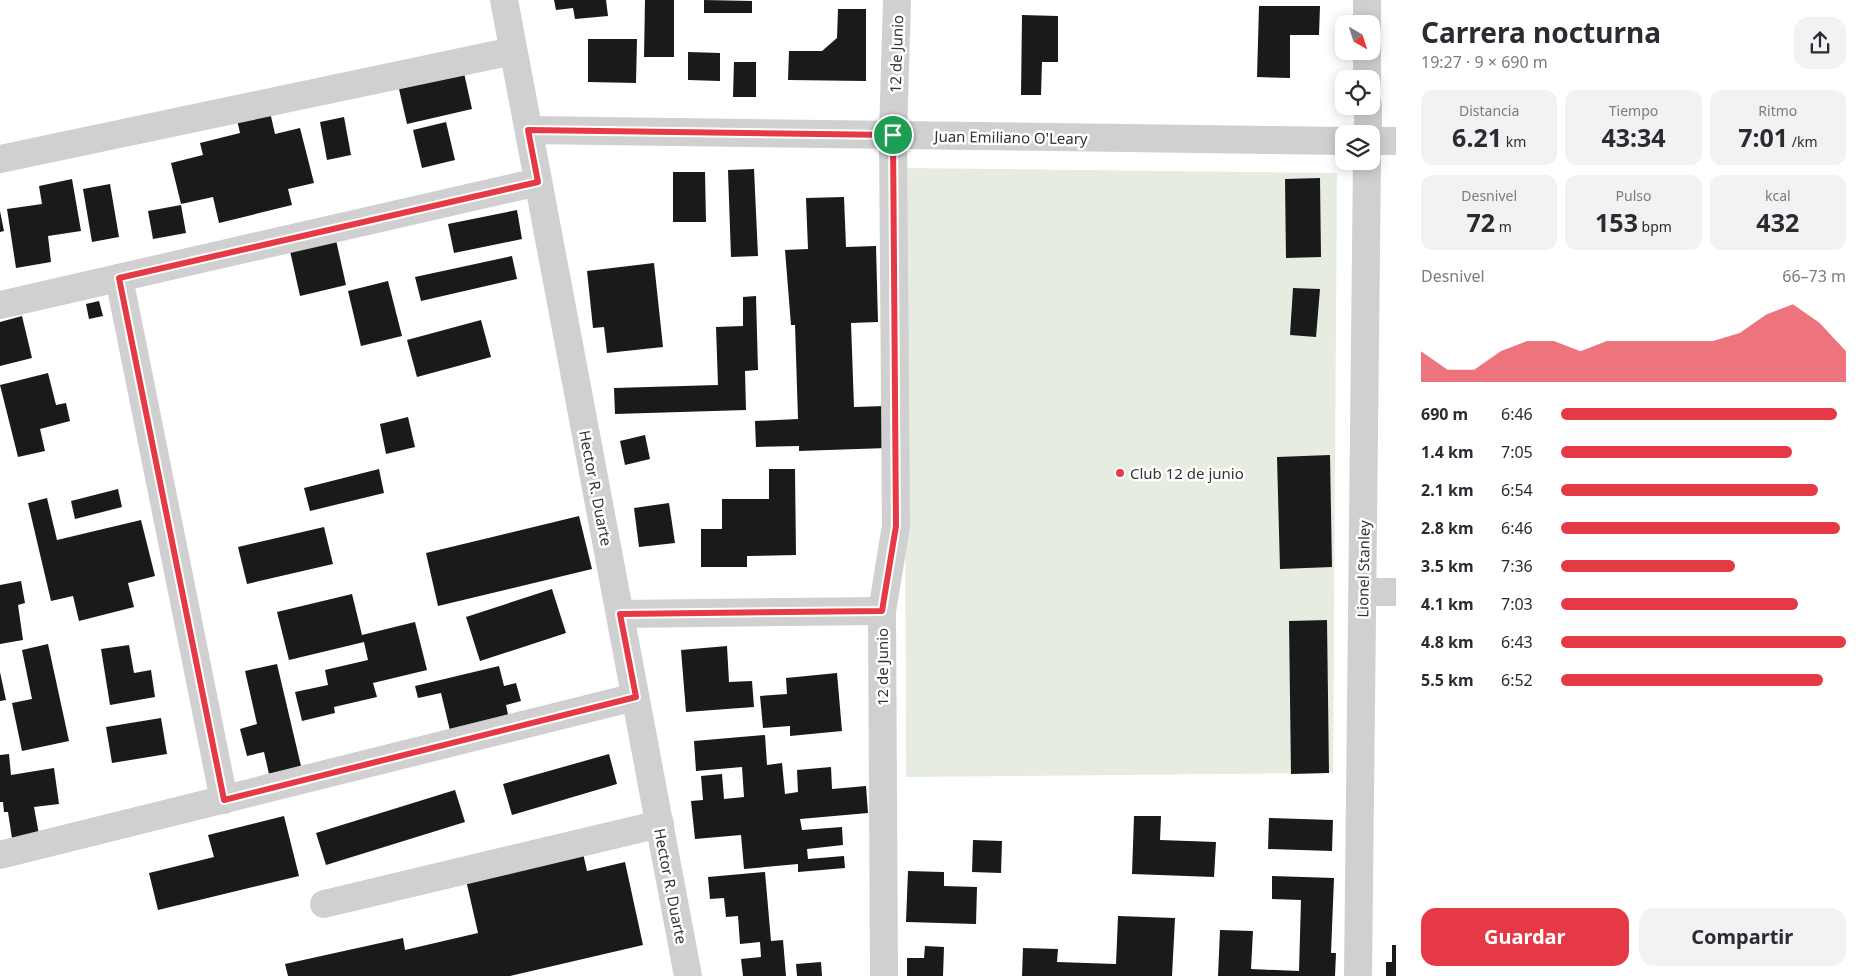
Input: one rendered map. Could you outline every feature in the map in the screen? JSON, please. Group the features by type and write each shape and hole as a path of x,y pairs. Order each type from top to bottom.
{"street":[{"name":"Hector R. Duarte","path":"504,0 688,976"},
{"name":"12 de Junio","path":"884,976 882,611 896,526 893,135 897,0"},
{"path":"1367,0 1367,15"},
{"path":"0,159 514,51"},
{"name":"Juan Emiliano O'Leary","path":"528,130 1335,141"},
{"path":"1380,141 1396,141"},
{"name":"Lionel Stanley","path":"1358,976 1367,170"},
{"path":"0,305 538,182"},
{"path":"119,278 224,800"},
{"path":"1363,592 1396,592"},
{"path":"620,614 882,611"},
{"path":"0,855 636,697"},
{"path":"324,904 660,824"}],"shaded area":[{"name":"Club 12 de junio","path":"904,168 1337,173 1333,773 906,777"}],"building":[{"path":"554,0 606,0 608,16 575,19 573,8 556,10"},
{"path":"645,0 674,0 674,57 644,57"},
{"path":"704,0 752,1 752,13 704,13"},
{"path":"1259,6 1320,6 1319,35 1290,35 1290,78 1257,77"},
{"path":"838,9 866,9 866,81 788,80 789,51 822,51 837,38"},
{"path":"1022,15 1058,16 1058,62 1042,62 1041,95 1021,95"},
{"path":"588,39 637,39 636,83 588,82"},
{"path":"688,52 720,53 720,81 688,80"},
{"path":"734,62 756,62 756,97 733,97"},
{"path":"464,73 472,109 407,124 399,89"},
{"path":"270,112 275,134 300,128 314,183 288,189 292,205 219,223 213,197 181,204 171,163 203,155 200,143 240,133 237,120"},
{"path":"344,117 351,155 327,160 320,122"},
{"path":"446,122 455,160 422,168 413,130"},
{"path":"754,169 758,256 731,257 728,170"},
{"path":"673,172 705,172 706,222 673,222"},
{"path":"1320,178 1321,257 1286,258 1285,179"},
{"path":"72,179 81,231 48,236 51,262 16,268 7,209 42,204 39,186"},
{"path":"110,184 119,237 92,242 83,189"},
{"path":"844,197 846,247 876,246 878,322 851,323 854,407 885,406 887,448 799,451 799,446 756,447 755,421 798,419 795,325 791,325 785,250 808,249 806,198"},
{"path":"181,205 186,233 153,239 148,211"},
{"path":"517,210 522,239 454,253 448,224"},
{"path":"0,211 4,231 0,232"},
{"path":"336,240 346,285 300,296 290,251"},
{"path":"512,256 517,279 421,301 415,277"},
{"path":"654,263 663,347 607,353 604,327 593,328 587,271"},
{"path":"388,281 402,336 361,346 348,291"},
{"path":"1293,288 1320,289 1316,337 1290,335"},
{"path":"756,296 758,370 745,371 746,410 615,414 614,388 718,385 716,327 743,326 743,297"},
{"path":"99,301 103,316 89,319 86,304"},
{"path":"22,316 32,358 0,366 0,322"},
{"path":"481,320 491,357 417,377 407,340"},
{"path":"48,373 56,405 66,403 70,421 40,429 45,451 18,457 0,385"},
{"path":"408,417 415,447 386,454 380,424"},
{"path":"645,435 650,459 625,465 620,441"},
{"path":"1330,455 1332,567 1280,569 1277,457"},
{"path":"379,469 384,493 310,511 304,488"},
{"path":"769,469 795,469 796,555 747,556 747,567 701,567 701,529 722,529 722,499 769,499"},
{"path":"118,489 122,507 75,519 71,501"},
{"path":"47,498 57,540 141,520 155,576 128,583 134,607 79,621 73,596 51,601 28,503"},
{"path":"669,503 675,543 639,547 634,508"},
{"path":"579,516 592,569 438,606 426,553"},
{"path":"324,527 333,564 247,584 238,547"},
{"path":"21,581 25,603 18,605 23,640 0,644 0,585"},
{"path":"552,589 566,633 480,661 466,617"},
{"path":"352,594 362,635 415,622 427,670 373,683 377,697 334,707 335,713 302,721 295,692 328,685 325,670 368,660 364,642 289,660 277,612"},
{"path":"1327,620 1329,773 1291,774 1289,621"},
{"path":"48,644 69,741 22,751 12,703 32,699 22,650"},
{"path":"129,645 134,673 151,670 155,697 110,705 101,649"},
{"path":"727,646 729,682 752,681 754,707 686,712 681,650"},
{"path":"277,664 301,766 269,774 264,752 247,756 240,729 257,724 245,671"},
{"path":"499,666 504,686 516,683 521,701 506,705 510,724 452,739 441,693 418,698 415,686"},
{"path":"0,672 6,700 0,701"},
{"path":"837,673 842,731 790,736 790,726 763,728 760,696 787,694 786,678"},
{"path":"161,718 167,754 112,763 106,727"},
{"path":"765,735 767,765 782,763 785,794 798,792 797,770 831,767 832,789 866,786 868,813 800,819 802,830 842,827 843,845 807,849 808,859 844,856 845,868 798,872 798,864 744,869 741,835 695,839 691,801 703,800 701,776 722,774 724,799 744,797 742,767 696,771 694,741"},
{"path":"9,754 11,775 54,768 59,804 34,807 40,840 13,845 8,812 4,812 3,802 0,802 0,755"},
{"path":"609,754 617,784 512,815 503,784"},
{"path":"455,790 465,822 326,865 316,833"},
{"path":"284,816 299,876 158,910 149,873 214,857 208,835"},
{"path":"1134,816 1161,816 1160,840 1216,842 1214,877 1132,874"},
{"path":"1269,818 1333,820 1332,851 1268,849"},
{"path":"973,840 1002,841 1001,873 972,872"},
{"path":"583,853 587,871 625,862 643,945 510,976 288,976 285,964 403,938 405,950 478,933 466,880"},
{"path":"908,871 944,872 944,886 977,887 976,924 906,922"},
{"path":"765,872 771,941 783,940 786,976 743,976 741,959 761,957 760,942 740,944 738,916 726,917 724,898 710,899 708,877"},
{"path":"1272,876 1334,878 1331,953 1336,953 1335,976 1218,976 1220,930 1253,931 1251,969 1299,971 1301,900 1272,899"},
{"path":"1118,916 1175,918 1172,976 1022,976 1023,948 1058,949 1057,962 1116,964"},
{"path":"1392,945 1396,945 1396,976 1386,976 1386,962 1392,962"},
{"path":"925,946 944,947 943,976 907,976 907,958 924,958"},
{"path":"821,962 822,976 797,976 796,964"}],"place":[{"name":"Club 12 de junio","path":"1120,473"}],"route":[{"path":"528,130 893,135 896,526 882,611 620,614 636,697 224,800 119,278 538,182 528,130"}]}
